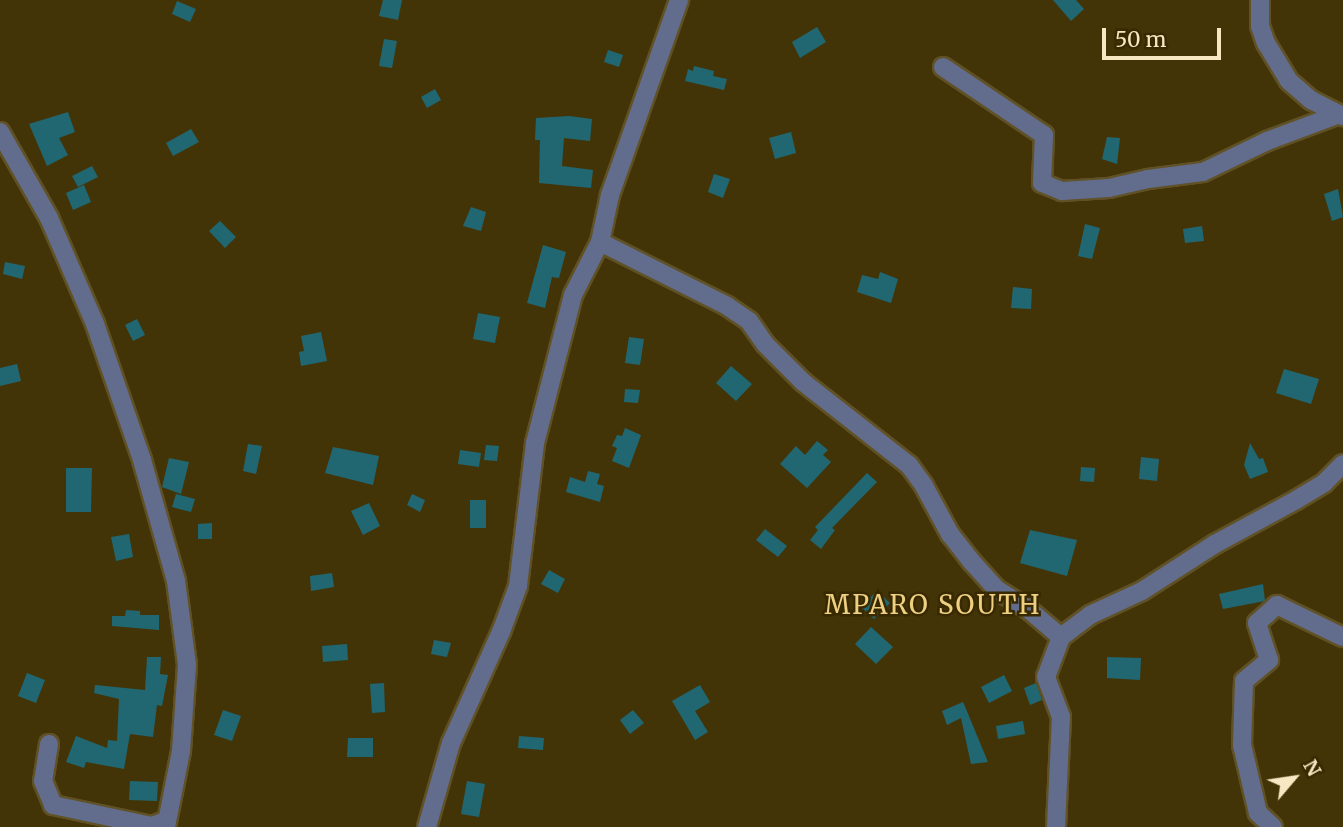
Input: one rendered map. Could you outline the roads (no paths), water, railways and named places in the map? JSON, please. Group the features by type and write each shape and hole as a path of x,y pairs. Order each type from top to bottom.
{"street":[{"path":"427,827 451,743 501,632 518,586 535,443 573,295 600,242 610,195 679,0"},
{"path":"1260,0 1260,26 1273,58 1289,81 1311,100 1340,115"},
{"path":"943,67 1044,135 1042,183 1062,191 1109,188 1148,178 1203,172 1267,141 1340,115"},
{"path":"1,137 49,218 95,324 142,460 176,581 187,666 181,751 166,824 152,826 53,805 43,781 49,744"},
{"path":"600,242 727,306 749,321 765,344 803,382 909,465 924,486 950,534 972,562 996,589 1028,609 1061,637"},
{"path":"1056,827 1061,717 1046,677 1061,637 1090,615 1142,591 1215,544 1315,489 1343,464"},
{"path":"1273,827 1258,813 1242,744 1244,681 1269,660 1256,623 1277,605 1343,637"}],"district":[{"name":"MPARO SOUTH","path":"933,605"}]}
